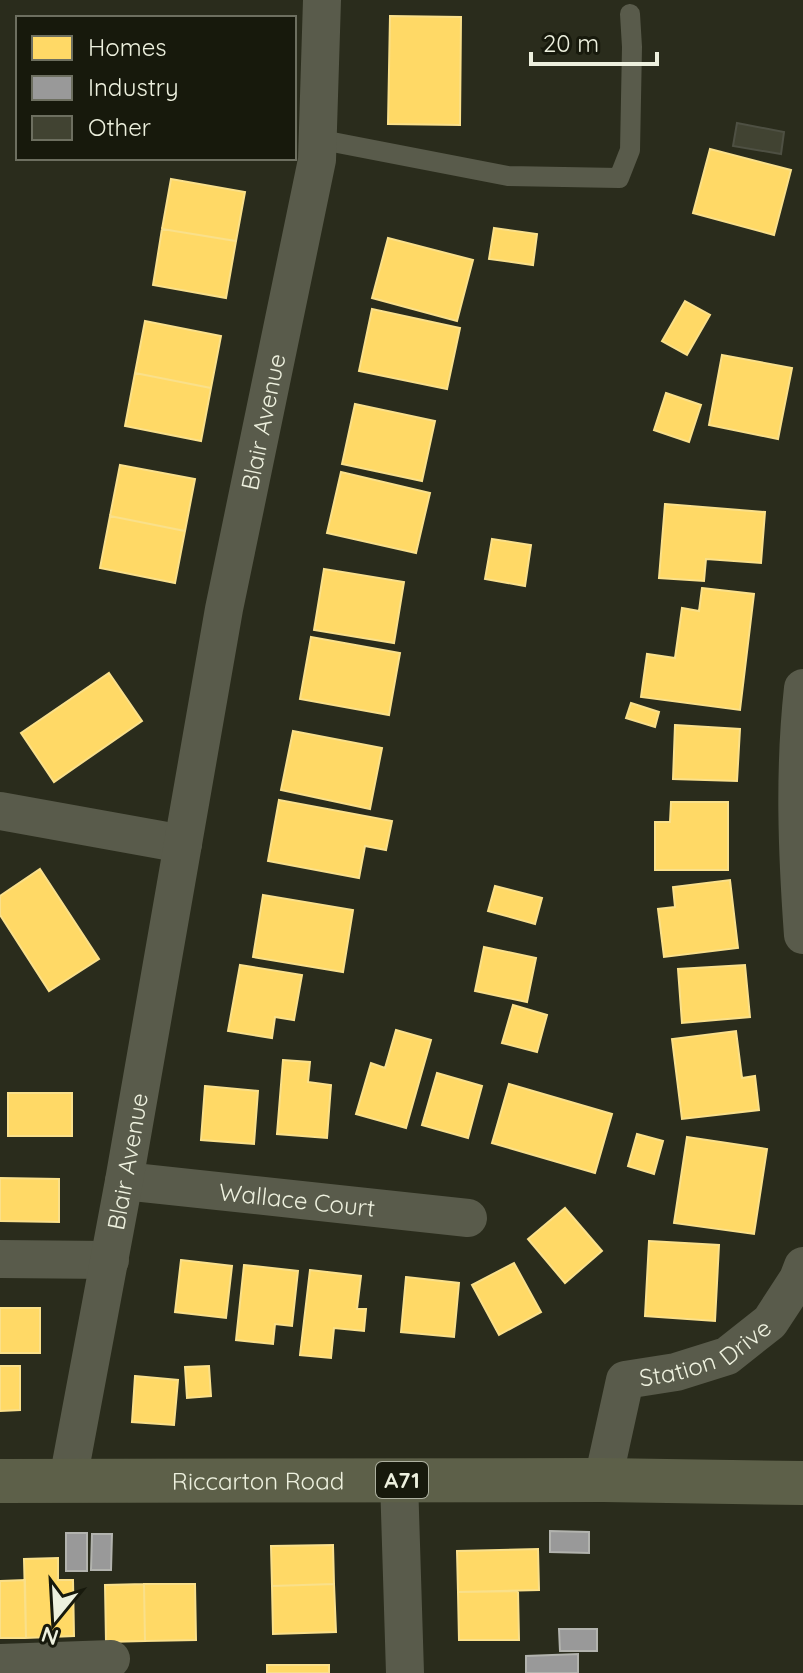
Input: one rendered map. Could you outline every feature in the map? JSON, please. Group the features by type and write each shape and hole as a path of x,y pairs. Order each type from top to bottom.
{"main road":[{"name":"Riccarton Road","path":"0,1481 603,1480 803,1483"}],"street":[{"name":"Blair Avenue","path":"68,1480 110,1260 224,609 317,160 322,0"},
{"path":"803,688 798,735 798,867 803,935"},
{"path":"0,811 183,844"},
{"name":"Wallace Court","path":"124,1181 468,1218"},
{"path":"0,1259 110,1260"},
{"name":"Station Drive","path":"603,1480 625,1380 676,1372 727,1356 770,1322 803,1266"},
{"path":"399,1480 405,1673"},
{"path":"10,1667 111,1659"}],"lane":[{"path":"317,139 508,176 619,178 630,150 630,14"}],"building: Homes":[{"path":"390,16 461,17 460,125 388,124"},
{"path":"710,149 791,170 774,235 693,213"},
{"path":"171,179 245,192 236,241 162,229"},
{"path":"494,228 537,234 533,265 489,259"},
{"path":"162,229 236,241 226,298 153,285"},
{"path":"388,238 473,260 457,321 372,298"},
{"path":"685,301 710,315 687,355 662,341"},
{"path":"372,309 460,328 447,389 359,371"},
{"path":"145,321 221,336 211,388 135,373"},
{"path":"722,355 792,368 778,439 709,425"},
{"path":"135,373 211,388 201,441 125,426"},
{"path":"666,393 701,405 689,442 654,430"},
{"path":"355,404 435,421 422,481 342,464"},
{"path":"120,465 195,479 185,531 110,516"},
{"path":"341,472 430,493 416,553 327,533"},
{"path":"665,504 765,512 761,563 706,559 704,581 659,578"},
{"path":"110,516 185,531 175,583 100,568"},
{"path":"492,539 531,545 525,586 485,579"},
{"path":"324,569 404,582 394,643 314,630"},
{"path":"702,588 754,594 740,710 641,697 647,654 675,658 682,608 699,611"},
{"path":"311,637 400,653 389,715 300,699"},
{"path":"109,673 142,721 54,782 21,733"},
{"path":"631,703 659,712 655,727 626,718"},
{"path":"675,725 740,729 737,781 673,779"},
{"path":"293,731 382,748 370,809 281,790"},
{"path":"279,800 392,821 386,850 365,846 359,878 268,861"},
{"path":"671,802 728,802 728,870 655,870 655,822 670,822"},
{"path":"40,869 99,959 49,991 0,915 0,896"},
{"path":"730,880 738,948 664,957 658,909 675,907 673,887"},
{"path":"495,886 542,898 535,924 488,911"},
{"path":"263,895 353,910 343,972 253,957"},
{"path":"484,947 536,958 527,1002 475,991"},
{"path":"240,965 302,975 294,1020 275,1017 272,1038 228,1031"},
{"path":"745,965 750,1017 682,1023 678,969"},
{"path":"513,1005 547,1015 537,1052 502,1043"},
{"path":"396,1030 431,1040 406,1128 356,1114 371,1063 385,1068"},
{"path":"736,1031 742,1078 755,1076 759,1110 682,1119 672,1039"},
{"path":"283,1060 310,1062 308,1082 331,1085 327,1138 277,1134"},
{"path":"437,1073 482,1086 468,1138 422,1125"},
{"path":"509,1084 612,1114 595,1173 492,1143"},
{"path":"205,1086 258,1091 254,1144 201,1140"},
{"path":"8,1093 72,1093 72,1136 8,1136"},
{"path":"637,1134 663,1141 654,1174 628,1166"},
{"path":"687,1137 767,1149 754,1234 674,1223"},
{"path":"0,1178 59,1179 59,1222 0,1221"},
{"path":"565,1208 602,1251 565,1283 528,1239"},
{"path":"649,1241 719,1245 715,1321 645,1316"},
{"path":"181,1260 232,1266 226,1318 175,1312"},
{"path":"514,1263 541,1312 499,1335 472,1285"},
{"path":"244,1265 298,1271 292,1326 275,1324 273,1344 236,1340"},
{"path":"310,1270 361,1276 357,1309 366,1309 364,1331 334,1328 331,1358 300,1355"},
{"path":"406,1277 459,1283 454,1337 401,1332"},
{"path":"0,1308 40,1308 40,1353 0,1353"},
{"path":"0,1366 20,1366 20,1410 0,1411"},
{"path":"209,1366 211,1396 187,1398 185,1367"},
{"path":"135,1376 178,1380 174,1425 132,1422"},
{"path":"333,1545 334,1584 272,1586 271,1546"},
{"path":"538,1549 539,1590 458,1592 457,1551"},
{"path":"58,1558 58,1580 73,1580 74,1636 26,1638 24,1559"},
{"path":"25,1580 26,1638 0,1638 0,1581"},
{"path":"144,1584 195,1584 196,1640 145,1641"},
{"path":"144,1584 145,1641 106,1642 105,1585"},
{"path":"334,1584 336,1632 273,1634 272,1586"},
{"path":"518,1591 519,1640 459,1640 458,1592"},
{"path":"267,1665 329,1665 329,1673 267,1673"}],"building: Industry":[{"path":"550,1531 589,1532 589,1553 550,1552"},
{"path":"66,1533 87,1533 87,1571 66,1571"},
{"path":"92,1534 112,1534 111,1570 91,1570"},
{"path":"559,1629 597,1629 597,1651 560,1651"},
{"path":"578,1654 578,1673 526,1673 526,1656"}],"building: Other":[{"path":"737,123 784,132 781,154 733,146"}]}
